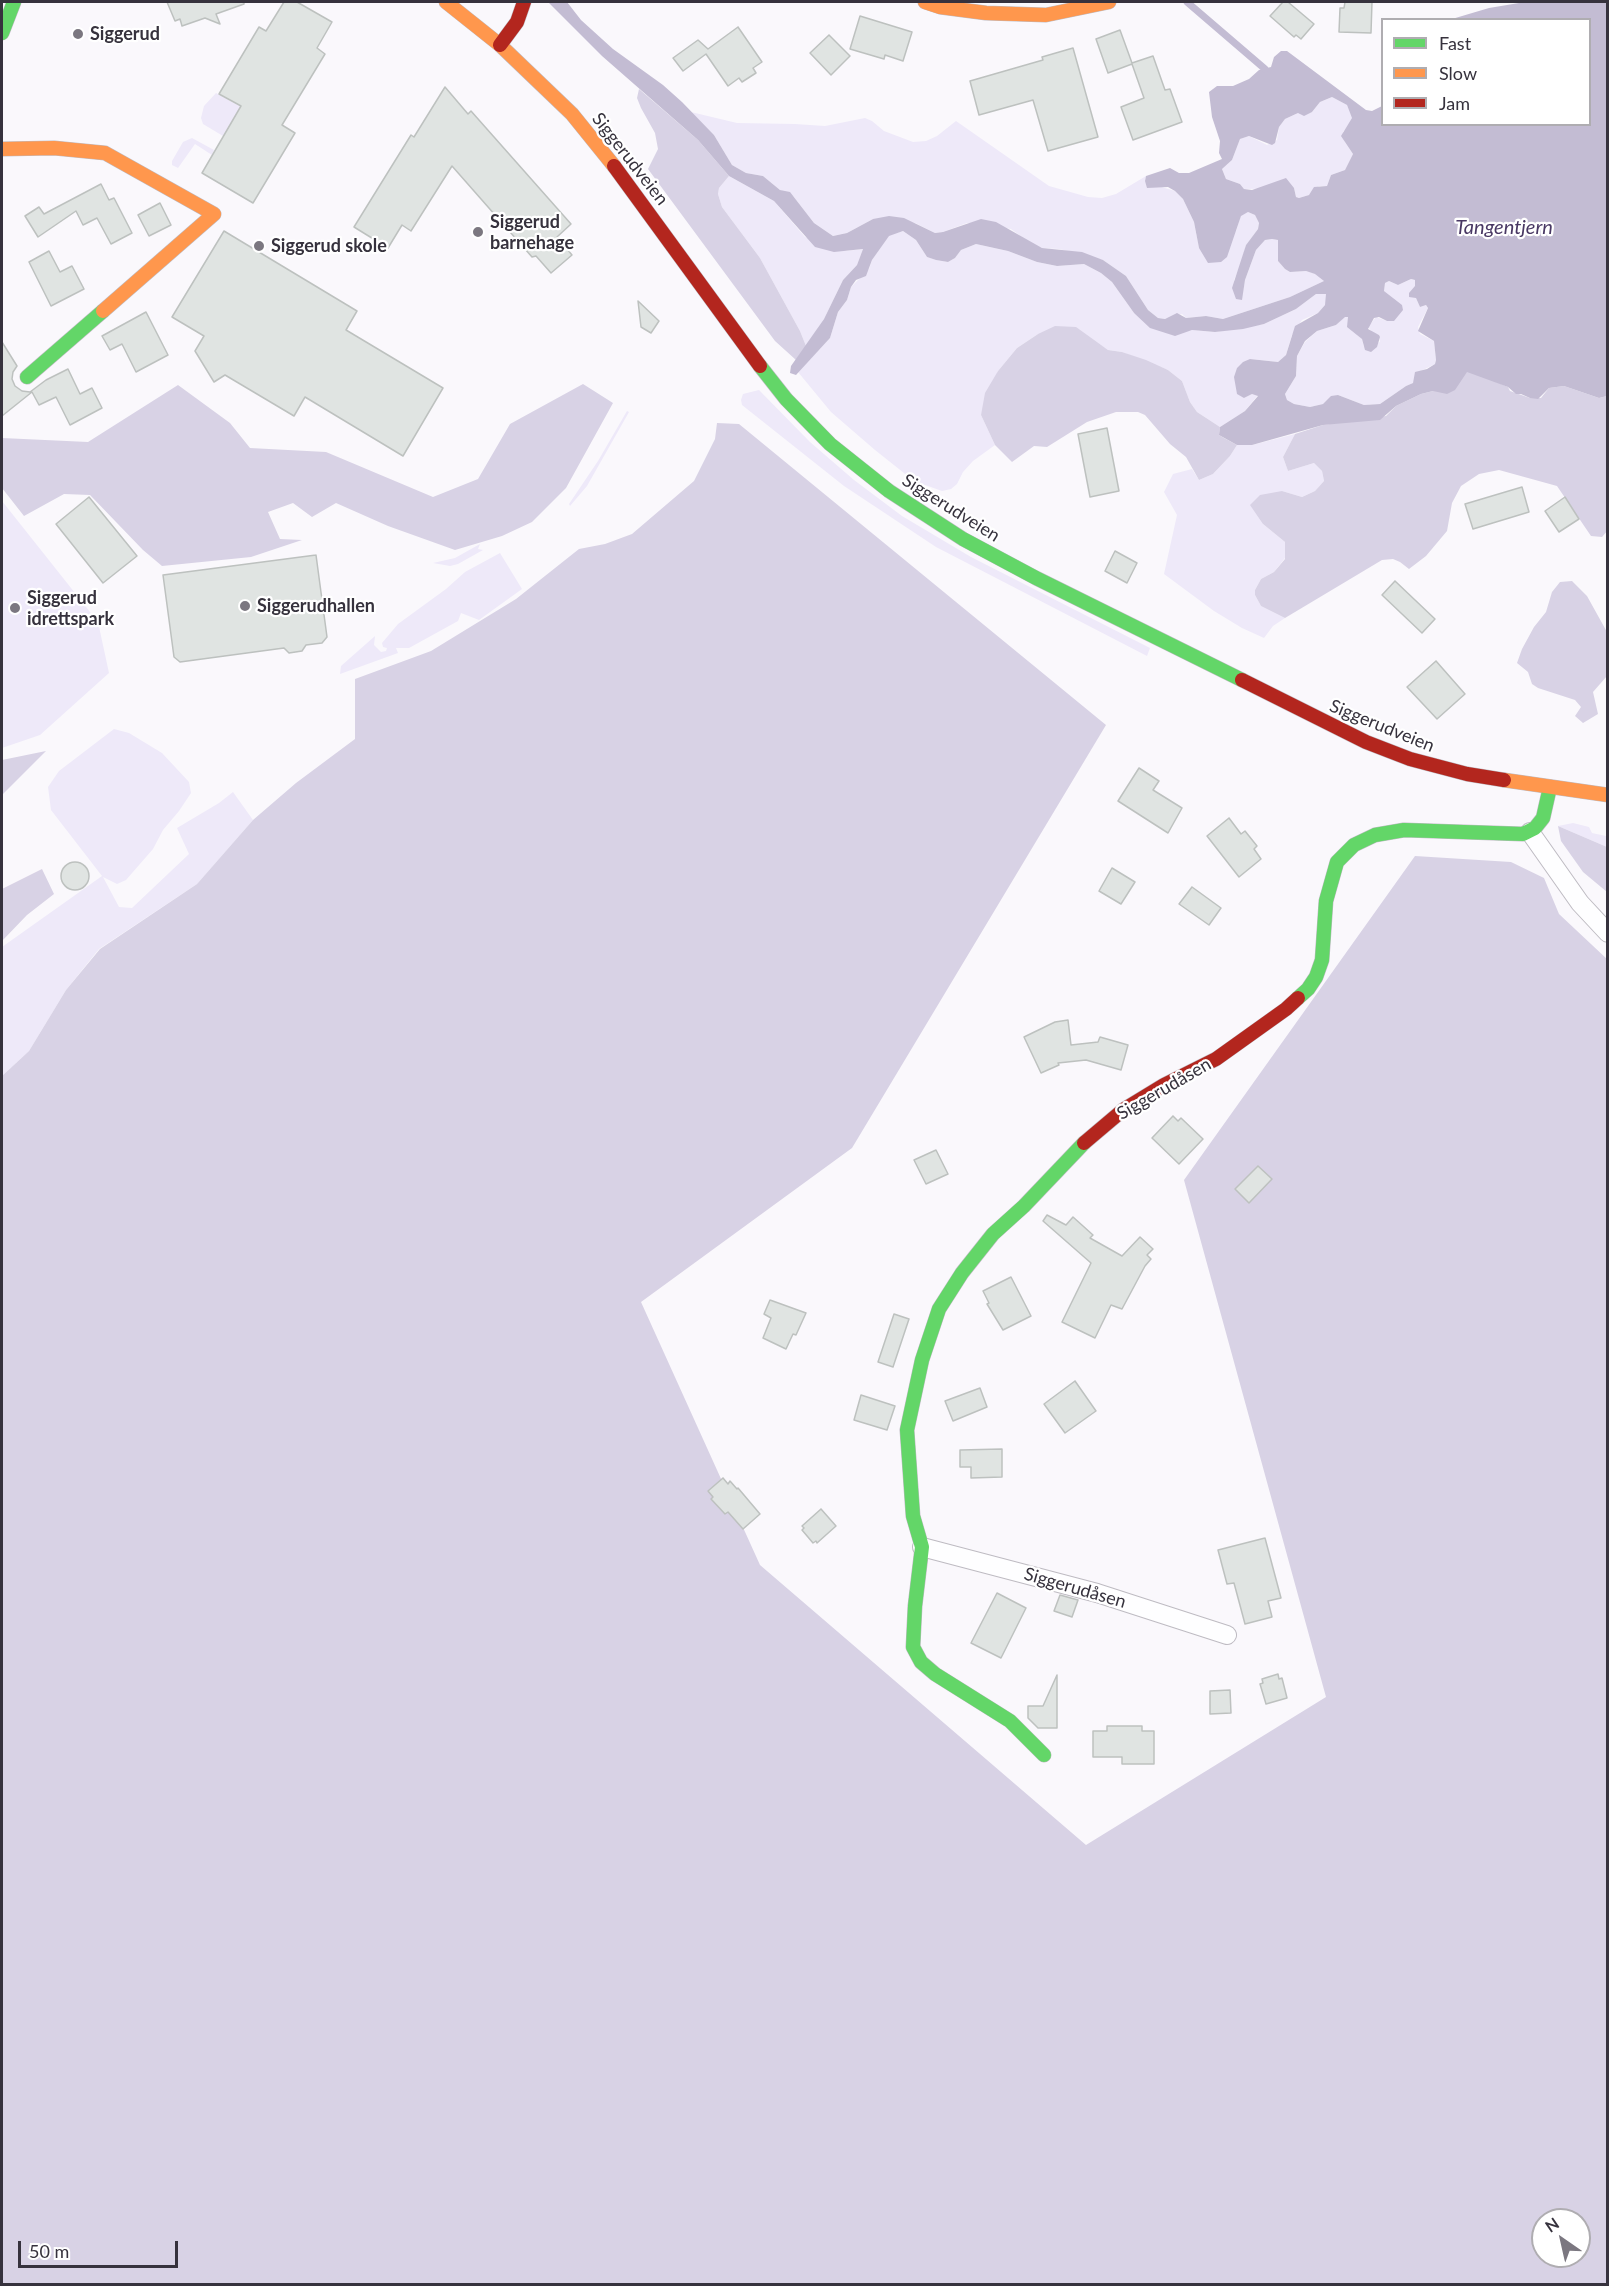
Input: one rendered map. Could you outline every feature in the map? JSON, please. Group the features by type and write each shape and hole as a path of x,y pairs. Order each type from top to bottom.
{"street":[{"path":"2,33 14,2"},
{"name":"Siggerudveien","path":"447,2 500,45 548,89 588,132 638,196 759,365 799,414 836,450 889,491 963,539 1343,732 1388,751 1430,765 1483,777 1608,795"},
{"path":"500,45 517,22 524,2"},
{"path":"925,2 940,7 986,13 1046,15 1109,2"},
{"path":"2,149 54,148 105,153 214,214 27,377"},
{"path":"1550,787 1543,818 1530,831 1580,903 1608,933"},
{"name":"Siggerudåsen","path":"1044,1755 1010,1721 979,1703 921,1662 913,1647 922,1547 913,1516 907,1430 922,1360 939,1310 962,1273 993,1234 1024,1206 1080,1146 1124,1110 1164,1085 1216,1059 1286,1010 1308,989 1316,977 1322,960 1326,901 1333,873 1337,862 1354,845 1375,835 1404,830 1516,835 1530,831"},
{"name":"Siggerudåsen","path":"922,1547 1098,1593 1227,1635"}],"shaded area":[{"path":"639,89 698,140 729,176 719,188 718,194 722,207 760,258 800,331 806,346 796,360 775,341 648,169 658,149 655,133 637,98"},
{"path":"216,93 243,108 223,136 203,124 201,118 204,106"},
{"path":"1332,97 1347,105 1353,119 1343,132 1345,142 1353,154 1345,170 1331,175 1327,186 1319,186 1309,195 1299,198 1296,197 1294,188 1244,189 1240,184 1226,179 1222,169 1232,160 1240,139 1249,136 1267,145 1277,140 1279,127 1285,119 1298,113 1312,112 1320,102"},
{"path":"691,112 737,123 825,126 865,118 884,131 913,142 926,141 937,136 956,121 1049,186 1088,197 1102,198 1116,194 1146,176 1145,182 1175,191 1183,199 1194,222 1199,248 1236,231 1241,215 1248,212 1255,215 1259,223 1258,229 1246,245 1234,280 1242,296 1256,250 1265,240 1278,240 1278,261 1285,269 1290,272 1306,271 1316,274 1324,281 1290,297 1223,319 1206,316 1186,318 1182,314 1165,319 1158,318 1148,310 1126,276 1103,260 1059,249 1042,248 1030,243 1011,229 967,223 935,233 915,223 873,219 847,233 833,236 814,223 793,196 780,190 763,176 746,173 732,165 714,135"},
{"path":"192,138 214,150 212,155 195,144 178,168 172,165 183,142"},
{"path":"729,176 774,201 805,237 846,251 863,249 857,265 843,280 824,319 806,346 760,258 722,207 718,194 719,188"},
{"path":"903,231 916,240 927,257 936,260 948,262 955,258 961,250 976,244 1057,266 1084,264 1112,282 1134,313 1183,332 1192,330 1215,332 1264,324 1296,309 1316,294 1326,294 1327,299 1318,313 1302,320 1292,335 1286,355 1278,362 1250,359 1244,398 1252,394 1258,395 1245,411 1220,427 1197,412 1190,402 1182,381 1168,370 1122,352 1108,350 1097,343 1038,334 1017,348 998,371 981,415 995,445 973,461 963,472 957,484 951,489 942,491 914,481 875,450 831,412 798,372 830,338 838,312 847,300 851,287 869,269 872,260 889,235"},
{"path":"1411,279 1415,280 1416,298 1420,307 1426,305 1428,308 1418,327 1420,334 1434,341 1435,364 1419,372 1413,383 1380,404 1364,405 1338,395 1323,404 1310,407 1287,400 1285,394 1296,376 1297,356 1305,342 1317,331 1336,325 1345,316 1349,317 1348,323 1362,339 1364,347 1380,342 1379,335 1368,327 1376,317 1387,321 1392,298 1384,291 1385,283 1389,281 1398,285"},
{"path":"1055,326 1076,327 1108,350 1146,360 1168,370 1182,381 1190,402 1197,412 1220,427 1219,435 1237,445 1230,456 1213,474 1199,480 1186,457 1170,444 1145,415 1138,412 1116,412 1087,422 1047,447 1034,446 1012,462 995,445 981,415 985,393 998,371 1017,348"},
{"path":"1467,371 1530,398 1541,398 1549,388 1564,386 1599,398 1607,396 1608,530 1602,537 1591,536 1557,486 1499,470 1479,474 1461,486 1452,503 1447,531 1426,556 1409,569 1393,559 1382,560 1285,618 1261,606 1255,590 1261,579 1274,572 1285,559 1285,542 1263,524 1250,505 1260,495 1282,491 1302,497 1315,491 1324,481 1322,471 1314,463 1288,471 1283,457 1295,434 1323,425 1386,416 1396,406 1433,391 1463,376"},
{"path":"583,384 613,403 566,488 532,522 502,536 455,550 388,526 336,503 312,517 293,503 268,512 280,539 302,540 251,557 162,566 143,550 90,495 64,494 24,516 2,488 2,438 88,442 178,385 230,423 250,448 326,452 433,497 478,479 510,424"},
{"path":"759,390 810,442 854,480 902,516 971,557 1150,648 1147,656 936,547 844,486 742,405 743,394"},
{"path":"627,411 629,412 587,486 570,506 569,504 598,461"},
{"path":"717,423 739,424 1106,725 852,1148 641,1302 760,1565 1086,1845 1326,1697 1184,1180 1415,856 1511,862 1544,878 1559,914 1608,960 1607,2284 2,2284 2,1076 29,1051 66,990 100,949 197,884 253,820 296,783 355,739 355,679 431,651 516,599 579,549 605,544 632,534 694,481 715,439"},
{"path":"1295,434 1283,457 1288,471 1314,463 1322,471 1324,481 1315,491 1302,497 1282,491 1263,524 1285,542 1285,558 1274,572 1261,579 1255,590 1261,606 1285,618 1273,626 1264,638 1214,611 1164,574 1177,515 1164,492 1173,474 1192,469 1199,480 1213,474 1237,445 1252,445"},
{"path":"2,501 98,622 109,673 40,735 2,748"},
{"path":"480,544 478,549 483,550 458,564 450,566 433,563 455,558"},
{"path":"500,553 522,589 479,620 461,613 458,621 409,648 396,648 398,653 340,674 341,666 375,636 374,645 381,652 386,651 387,648 383,647 382,643 398,624 465,572"},
{"path":"1572,581 1587,596 1607,632 1607,676 1593,692 1598,714 1583,723 1575,716 1581,707 1575,700 1538,688 1532,684 1528,672 1517,663 1534,627 1546,612 1552,592 1560,582"},
{"path":"114,729 129,733 162,753 189,782 191,793 163,830 153,849 126,880 117,884 103,877 119,907 132,908 189,854 177,828 233,792 253,820 197,884 99,949 66,990 29,1051 2,1076 2,947 102,876 51,810 48,787 59,771"},
{"path":"46,751 2,795 2,760"},
{"path":"1573,823 1589,827 1592,833 1606,836 1607,832 1607,847 1558,826"},
{"path":"1558,826 1607,847 1607,892 1583,872 1561,841"},
{"path":"42,869 54,894 27,915 2,941 2,889"}],"water":[{"name":"Tangentjern","path":"548,2 567,2 581,20 613,49 663,85 682,102 714,135 732,165 746,173 763,176 780,190 790,192 814,223 833,236 847,233 873,219 889,216 904,218 935,233 981,219 996,222 1042,248 1082,252 1103,260 1126,276 1148,310 1158,318 1165,319 1177,313 1186,318 1206,316 1223,319 1290,297 1324,281 1306,271 1290,272 1285,269 1278,261 1278,240 1265,240 1256,250 1245,280 1242,300 1236,299 1232,288 1246,245 1258,229 1259,223 1255,215 1248,212 1241,216 1227,257 1221,262 1208,263 1199,248 1194,222 1183,199 1168,187 1147,188 1146,176 1170,168 1179,173 1189,173 1222,159 1219,153 1220,141 1212,117 1209,92 1217,86 1233,86 1249,79 1259,70 1271,67 1274,57 1281,51 1287,51 1366,110 1372,111 1381,106 1381,126 1591,126 1591,18 1455,18 1489,8 1525,2 1607,2 1607,396 1599,398 1564,386 1549,388 1538,399 1530,398 1467,372 1455,390 1447,394 1433,391 1421,394 1396,406 1380,420 1323,425 1252,445 1237,445 1219,435 1220,427 1245,411 1258,396 1252,394 1244,398 1237,394 1234,377 1237,368 1250,359 1278,362 1286,355 1295,326 1318,313 1325,305 1326,294 1316,294 1296,309 1264,324 1215,332 1192,330 1175,336 1150,328 1134,313 1112,282 1084,264 1057,266 976,244 961,250 955,258 948,262 936,260 927,257 916,240 903,231 889,236 872,260 866,276 856,280 847,300 838,312 830,338 796,375 790,373 791,366 824,319 843,280 857,265 863,249 834,252 815,247 774,201 729,176 698,140 602,56","holes":["1332,97 1347,105 1352,118 1341,136 1353,154 1345,170 1331,175 1327,186 1314,187 1309,195 1299,198 1296,197 1294,188 1286,178 1252,190 1244,189 1240,184 1226,179 1222,169 1232,160 1240,139 1249,136 1272,145 1285,119 1298,113 1304,116 1312,112 1320,102","1411,279 1415,280 1415,286 1409,293 1409,297 1416,298 1420,307 1426,305 1428,308 1418,331 1434,341 1435,364 1415,372 1413,383 1380,404 1364,405 1338,395 1331,396 1323,404 1310,407 1287,400 1285,394 1296,376 1297,356 1305,341 1317,331 1336,325 1348,317 1347,327 1362,339 1365,350 1371,352 1377,347 1380,337 1368,329 1374,318 1394,321 1403,310 1402,305 1384,291 1385,283 1389,281 1398,285"]}],"building":[{"path":"167,2 244,2 244,4 216,14 220,24 205,18 182,26 180,19 175,21"},
{"path":"284,2 297,2 332,22 317,48 325,54 282,125 295,133 253,203 202,173 241,106 219,94 259,27 266,31"},
{"path":"1283,2 1288,2 1314,24 1301,39 1296,35 1294,37 1270,16"},
{"path":"1345,2 1372,2 1371,33 1339,32 1340,8 1344,8"},
{"path":"860,16 912,32 903,61 885,55 884,59 850,49"},
{"path":"738,27 762,62 753,68 756,73 742,82 739,78 728,86 706,54 683,71 673,58 698,40 708,49"},
{"path":"1120,30 1132,63 1153,56 1165,90 1170,89 1182,122 1133,140 1121,107 1144,98 1132,64 1108,73 1096,39"},
{"path":"829,35 850,56 831,75 810,53"},
{"path":"1073,48 1098,137 1048,151 1033,100 979,115 970,81 1043,60 1042,57"},
{"path":"445,87 468,114 471,111 571,224 557,237 572,255 551,273 536,256 532,257 452,166 411,231 402,225 388,248 354,227 411,135 414,137"},
{"path":"101,184 109,200 114,198 132,233 111,244 97,218 83,225 76,211 38,237 25,216 39,207 44,214"},
{"path":"160,203 171,225 149,236 138,215"},
{"path":"224,231 357,311 346,330 443,388 403,456 305,397 294,416 225,375 214,382 195,351 204,336 172,317"},
{"path":"49,251 60,272 72,266 84,289 51,306 29,262"},
{"path":"638,301 659,321 651,333 641,327"},
{"path":"146,312 168,355 136,372 122,344 110,350 102,336"},
{"path":"2,342 17,366 12,379 15,386 22,391 30,392 46,380 68,369 80,394 92,388 102,408 70,425 56,397 39,405 32,392 2,416"},
{"path":"1107,428 1119,491 1090,497 1078,434"},
{"path":"1522,487 1529,512 1473,529 1465,504"},
{"path":"89,497 137,556 103,583 56,524"},
{"path":"1565,497 1579,519 1559,532 1545,511"},
{"path":"1115,551 1137,563 1127,583 1105,571"},
{"name":"Siggerudhallen","path":"316,555 327,637 322,643 306,645 302,651 289,653 284,648 180,662 174,657 163,575"},
{"path":"1395,581 1435,619 1422,633 1382,595"},
{"path":"1436,661 1465,694 1437,719 1407,687"},
{"path":"1139,768 1159,781 1153,790 1182,808 1168,833 1118,801"},
{"path":"1229,818 1241,834 1245,831 1257,846 1254,849 1261,859 1239,877 1207,836"},
{"path":"75,862 85,866 89,876 85,886 75,890 65,886 61,876 65,866"},
{"path":"1112,868 1135,882 1121,904 1099,891"},
{"path":"1192,887 1221,908 1209,925 1179,904"},
{"path":"1068,1020 1071,1045 1098,1042 1100,1037 1128,1045 1121,1070 1086,1060 1058,1063 1059,1065 1041,1073 1024,1037 1055,1022"},
{"path":"1173,1116 1178,1121 1181,1118 1203,1139 1179,1164 1152,1138"},
{"path":"936,1150 948,1174 926,1184 914,1160"},
{"path":"1258,1166 1272,1179 1249,1203 1235,1189"},
{"path":"1047,1215 1066,1225 1073,1217 1093,1235 1090,1238 1122,1256 1140,1237 1153,1249 1147,1255 1151,1259 1122,1309 1111,1305 1095,1338 1062,1322 1091,1263 1043,1221"},
{"path":"1011,1277 1031,1316 1003,1330 987,1304 989,1303 983,1291"},
{"path":"770,1300 806,1313 796,1335 793,1334 786,1349 763,1338 771,1318 764,1314"},
{"path":"894,1314 909,1319 893,1367 878,1362"},
{"path":"1075,1381 1096,1411 1065,1433 1044,1404"},
{"path":"980,1388 987,1407 953,1421 945,1401"},
{"path":"861,1395 895,1406 887,1430 854,1420"},
{"path":"1002,1449 1002,1477 971,1478 971,1467 960,1467 960,1450"},
{"path":"723,1478 728,1484 730,1481 738,1488 760,1514 743,1529 728,1512 725,1514 711,1499 713,1497 708,1491"},
{"path":"821,1509 836,1526 817,1543 816,1541 813,1543 802,1530 804,1528 802,1526"},
{"path":"1265,1538 1281,1598 1268,1601 1272,1617 1245,1624 1234,1583 1227,1584 1218,1550"},
{"path":"997,1593 1026,1608 1001,1658 971,1643"},
{"path":"1060,1595 1078,1600 1072,1617 1054,1611"},
{"path":"1278,1674 1279,1679 1282,1678 1287,1698 1266,1704 1260,1684 1263,1683 1262,1679"},
{"path":"1057,1675 1057,1728 1038,1728 1028,1718 1028,1706 1043,1706"},
{"path":"1230,1690 1231,1713 1210,1714 1210,1691"},
{"path":"1107,1726 1142,1726 1142,1731 1154,1731 1154,1764 1122,1764 1122,1757 1093,1757 1093,1731 1107,1731"}],"waterway":[{"path":"1187,2 1265,69"}],"traffic: fast":[{"path":"2,33 14,2"},
{"path":"27,377 103,311"},
{"path":"760,366 786,399 830,444 889,491 963,539 1036,578 1242,680"},
{"path":"1298,998 1316,977 1322,960 1326,901 1337,862 1354,845 1375,835 1404,830 1523,834 1535,828 1543,818 1550,787"},
{"path":"1044,1755 1010,1721 935,1674 921,1662 913,1647 922,1547 913,1516 907,1430 922,1360 939,1309 962,1273 993,1234 1024,1206 1084,1143"}],"traffic: slow":[{"path":"446,2 500,45 572,114 614,166"},
{"path":"925,2 940,7 986,13 1046,15 1109,2"},
{"path":"2,149 54,148 105,153 214,214 103,311"},
{"path":"1504,780 1608,795"}],"traffic: jam":[{"path":"500,45 517,22 524,2"},
{"path":"614,166 760,366"},
{"path":"1242,680 1366,742 1410,759 1467,774 1504,780"},
{"path":"1084,1143 1123,1110 1164,1085 1216,1059 1298,998"}],"place":[{"name":"Siggerud","path":"78,34"},
{"name":"Siggerud barnehage","path":"478,232"},
{"name":"Siggerud skole","path":"259,246"},
{"name":"Siggerudhallen","path":"245,606"},
{"name":"Siggerud idrettspark","path":"15,608"}]}
